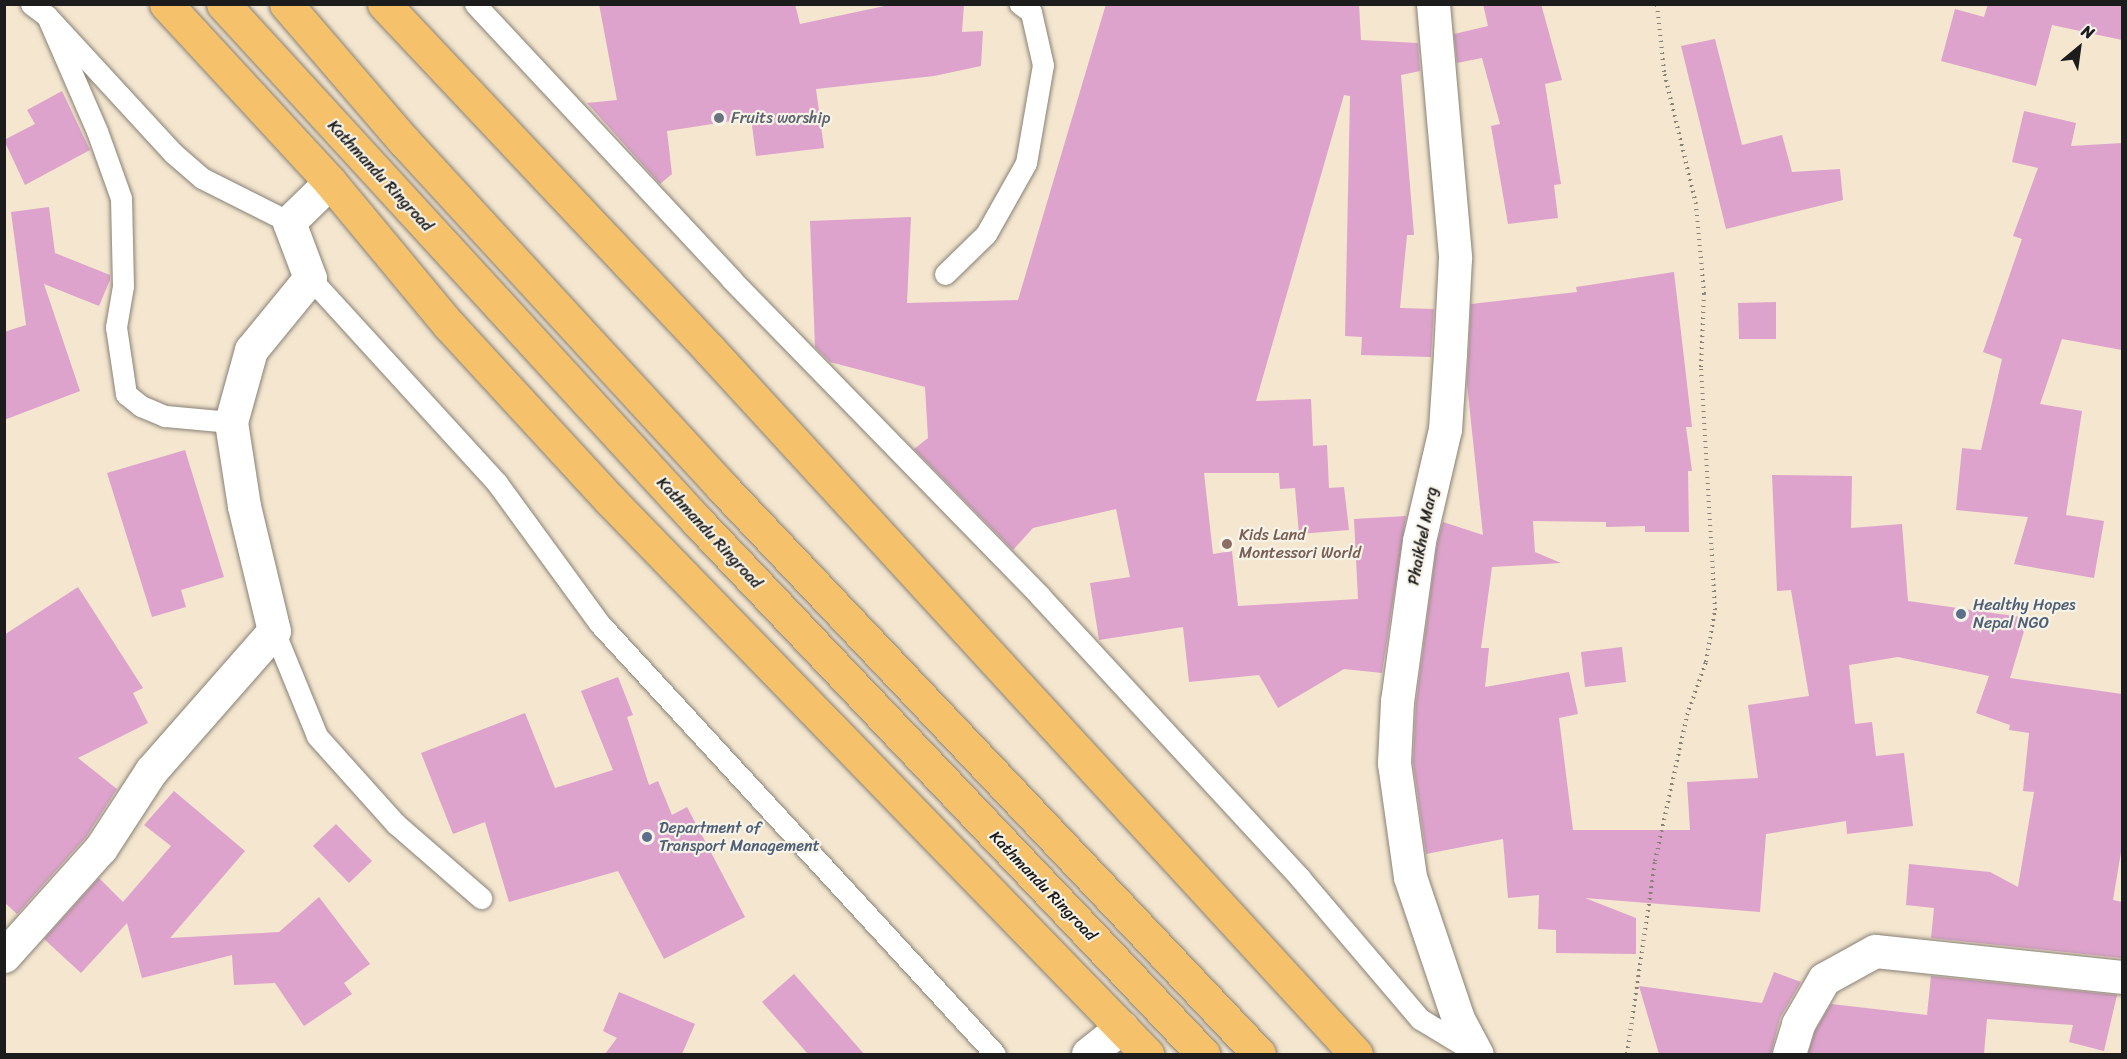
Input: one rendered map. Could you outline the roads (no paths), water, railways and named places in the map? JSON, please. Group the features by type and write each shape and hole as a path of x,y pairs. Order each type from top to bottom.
{"main road":[{"path":"166,4 330,182 448,324 602,491 1147,1054"},
{"name":"Kathmandu Ringroad","path":"223,4 698,522 1203,1054"},
{"path":"286,4 404,141 722,487 1259,1054"},
{"path":"384,4 709,349 1356,1054"}],"street":[{"name":"Phaikhel Marg","path":"1433,4 1455,258 1445,429 1419,541 1396,701 1394,763 1410,877 1458,1019 1477,1054"},
{"path":"4,956 100,848 151,771 274,631 244,506 231,422 251,350 310,278 289,222 330,182"},
{"path":"1789,1054 1798,1024 1824,979 1875,951 2122,976"},
{"path":"1088,1054 1122,1026"}],"lane":[{"path":"475,4 739,287 1040,596 1300,878 1420,1019 1477,1054"},
{"path":"945,274 986,234 1026,163 1043,64 1031,12 1020,4"},
{"path":"39,10 173,153 202,178 289,222"},
{"path":"39,10 98,131 121,198 123,286 116,327 126,393 141,406 165,416 231,422"},
{"path":"310,278 497,483 599,623 995,1054"},
{"path":"274,631 317,736 396,824 481,898"}],"place":[{"name":"Fruits worship","path":"719,118"},
{"name":"Kids Land Montessori World","path":"1227,544"},
{"name":"Healthy Hopes Nepal NGO","path":"1961,614"},
{"name":"Department of Transport Management","path":"647,837"}]}
